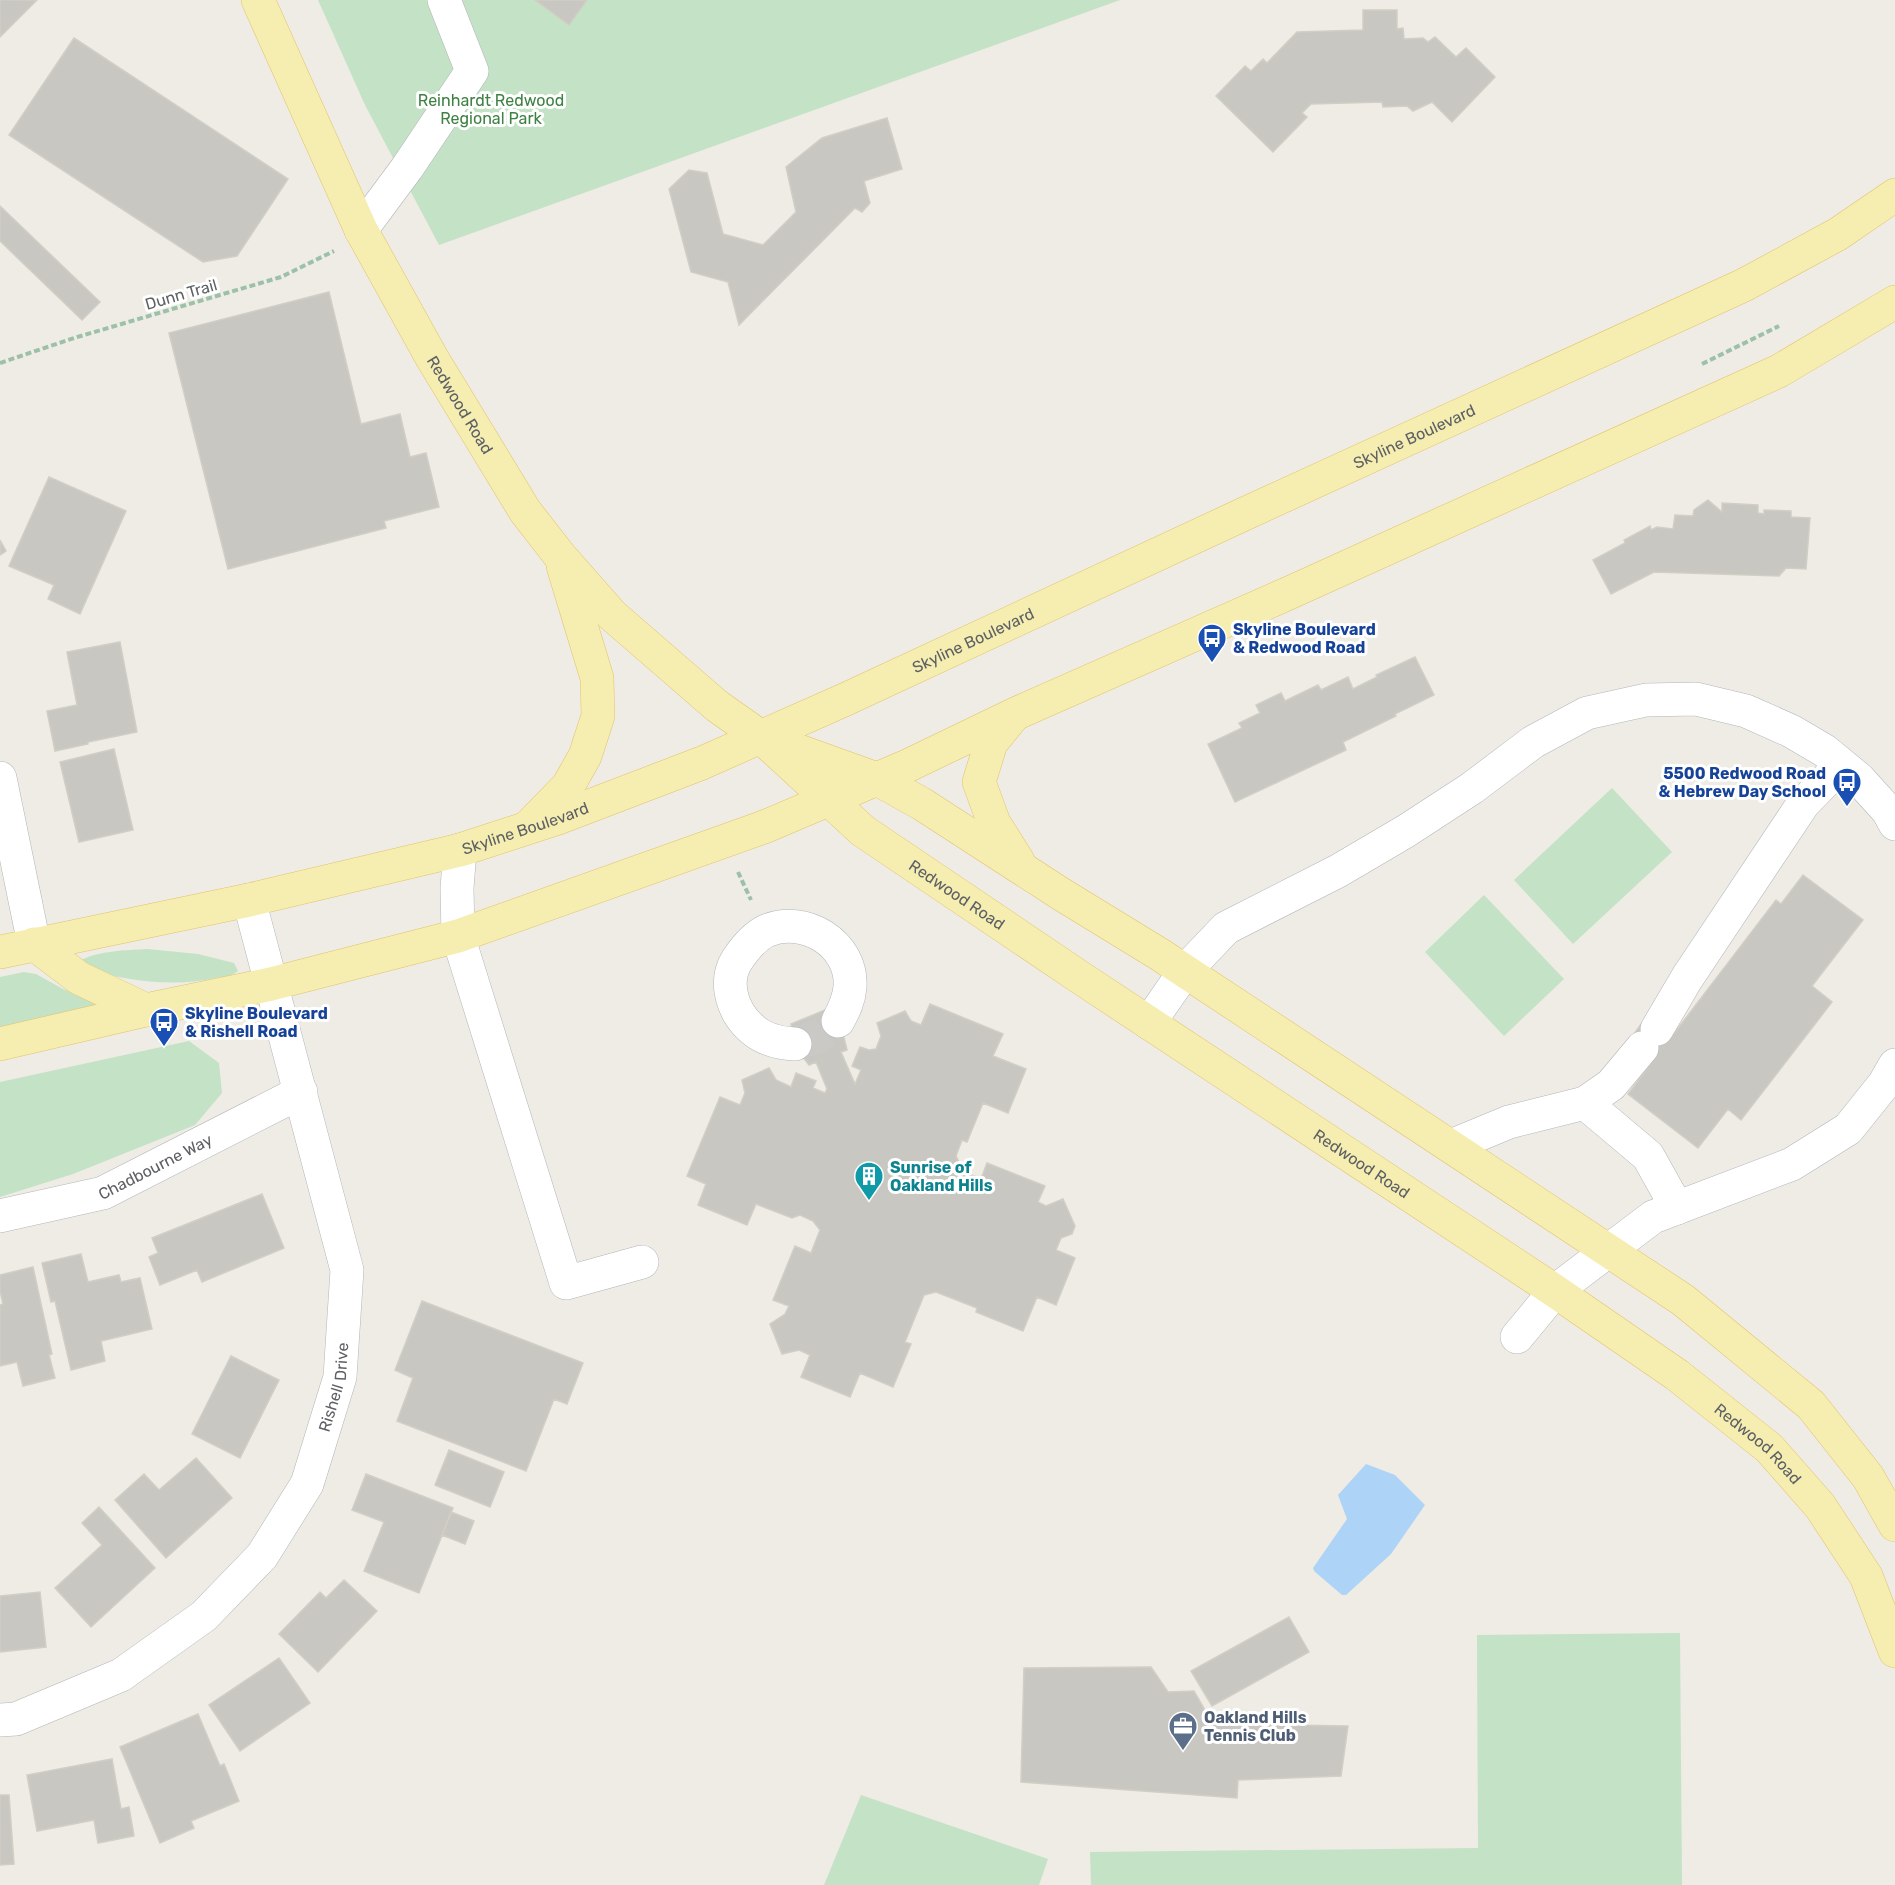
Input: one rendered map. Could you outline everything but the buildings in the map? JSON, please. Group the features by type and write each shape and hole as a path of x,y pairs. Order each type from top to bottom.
{"main road":[{"name":"Redwood Road","path":"258,0 361,230 432,358 525,511 560,556 612,615 717,706 761,737 862,831 1555,1291 1677,1375 1769,1448 1820,1506 1866,1576 1895,1651"},
{"name":"Skyline Boulevard","path":"0,952 249,900 460,850 580,809 702,763 1744,285 1838,234 1895,195"},
{"path":"0,1044 271,984 458,936 724,841 829,800 1015,714 1289,593 1779,371 1895,302"},
{"path":"529,826 568,786 585,756 598,717 597,678 560,556"},
{"path":"1015,714 991,743 979,782 994,823 1024,870"},
{"name":"Redwood Road","path":"761,737 877,779 922,804 1185,971 1683,1300 1811,1405 1868,1478 1895,1525"},
{"path":"34,945 79,978 146,1010"}],"street":[{"path":"361,230 407,168 472,71 444,0"},
{"path":"1149,1023 1185,971 1226,928 1338,871 1472,788 1533,742 1587,713 1646,700 1696,699 1746,711 1791,730 1825,752 1859,778 1888,811 1895,824"},
{"path":"1451,1146 1509,1122 1585,1103 1611,1085 1650,1039 1687,978 1803,804 1841,765"},
{"path":"0,778 4,823 34,945"},
{"path":"460,850 457,888 458,936 566,1283 642,1262"},
{"name":"Rishell Drive","path":"0,1720 16,1719 121,1675 204,1616 262,1556 307,1484 340,1377 347,1270 249,900"},
{"path":"795,1044 779,1043 760,1036 744,1023 734,1004 729,986 735,964 746,946 765,931 781,926 801,926 821,934 837,947 846,965 850,985 846,1006 838,1021"},
{"path":"1517,1337 1555,1291 1653,1217 1792,1164 1848,1129 1884,1084 1895,1065"},
{"name":"Chadbourne Way","path":"0,1216 103,1193 301,1092"},
{"path":"1585,1103 1648,1156 1677,1208"}],"path":[{"name":"Dunn Trail","path":"0,363 74,338 281,277 333,252 361,230"},
{"path":"724,841 765,931"}],"green space":[{"name":"Reinhardt Redwood Regional Park","path":"318,0 1120,0 439,245 365,105"},
{"path":"1612,788 1672,852 1573,944 1514,880"},
{"path":"1484,895 1564,979 1504,1036 1425,952"},
{"path":"147,949 198,954 234,963 238,971 228,976 199,981 149,981 82,969 80,961 103,953"},
{"path":"24,972 36,974 63,989 101,1004 0,1027 0,977"},
{"path":"189,1041 219,1063 222,1093 195,1125 73,1174 0,1197 0,1082"},
{"path":"1680,1633 1682,1885 1091,1885 1090,1852 1478,1848 1477,1635"},
{"path":"861,1795 1048,1859 1039,1885 824,1885"}],"water":[{"path":"1366,1464 1395,1475 1425,1505 1391,1554 1346,1595 1342,1595 1313,1568 1347,1519 1338,1495"}],"tunnel":[{"path":"795,1044 819,1036 838,1021"}],"place":[{"name":"Skyline Boulevard & Redwood Road","path":"1212,664"},
{"name":"5500 Redwood Road & Hebrew Day School","path":"1847,808"},
{"name":"Skyline Boulevard & Rishell Road","path":"164,1048"},
{"name":"Sunrise of Oakland Hills","path":"869,1202"},
{"name":"Oakland Hills Tennis Club","path":"1183,1752"}]}
